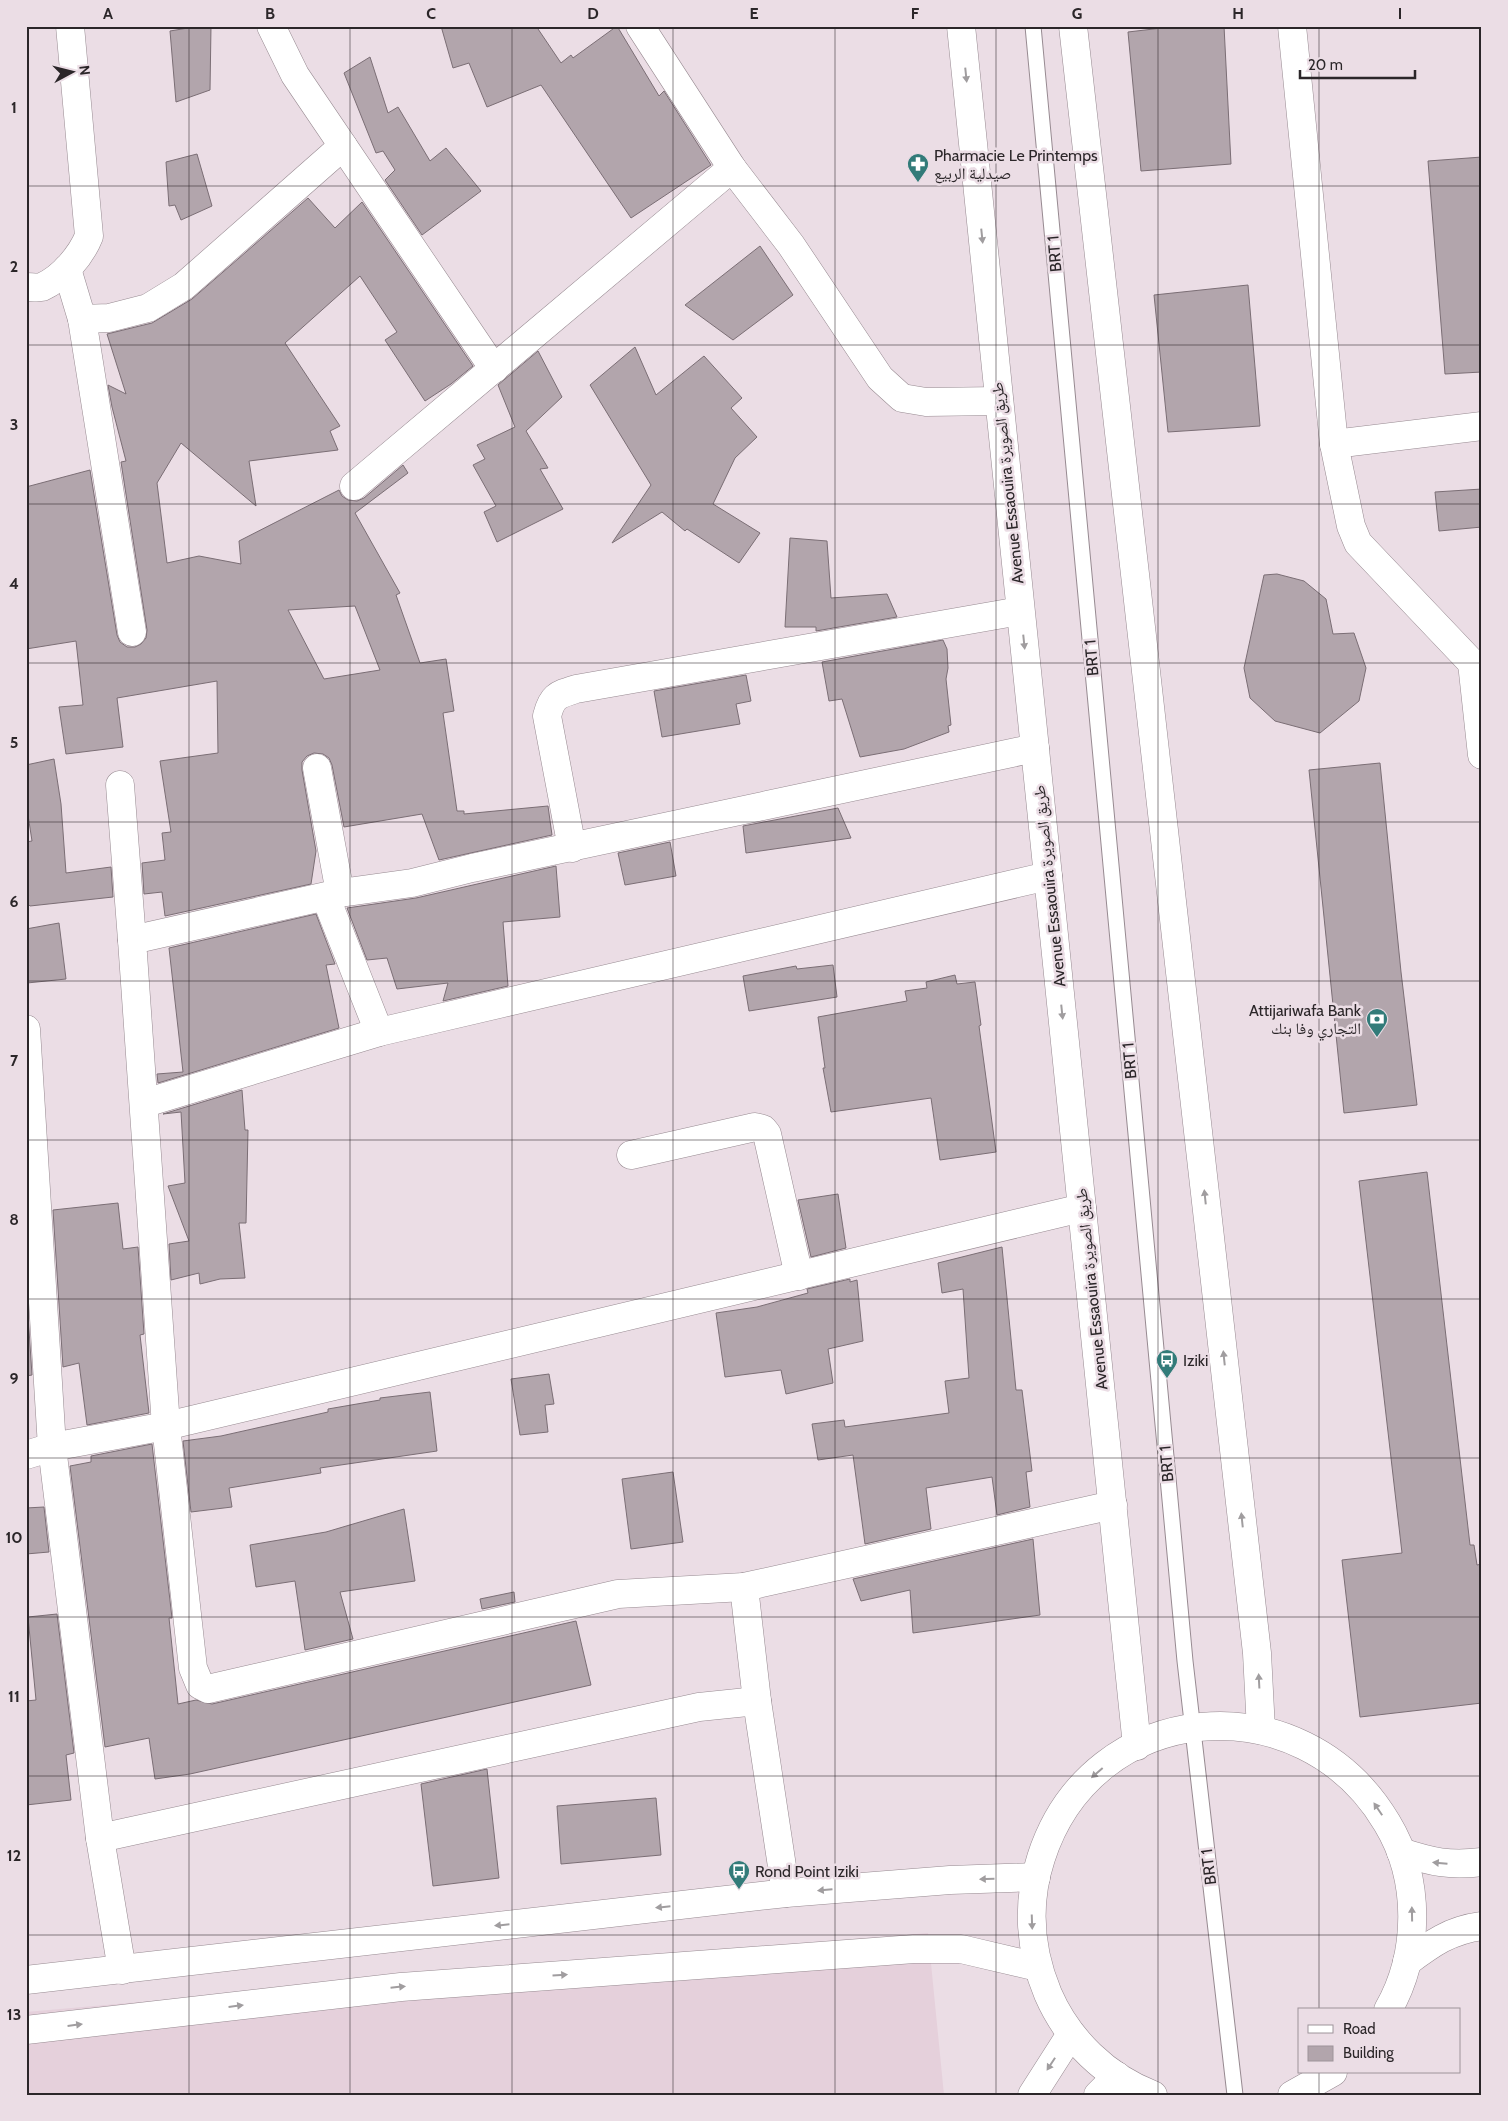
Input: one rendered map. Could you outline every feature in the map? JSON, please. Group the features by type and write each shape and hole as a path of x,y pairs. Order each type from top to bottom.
{"street":[{"path":"26,287 41,288 67,269 83,251 89,236 70,26"},
{"path":"271,26 295,76 494,369"},
{"path":"640,26 732,168 791,246 880,378 902,398 926,402 999,401"},
{"name":"Avenue Essaouira طريق الصويرة","path":"961,26 1137,1746"},
{"path":"1073,26 1257,1653 1262,1730"},
{"path":"1292,26 1334,444 1350,526 1358,543 1477,665 1482,755"},
{"path":"82,319 109,318 148,308 184,286 343,146"},
{"path":"354,486 732,168"},
{"path":"67,269 82,319 132,632"},
{"path":"1334,444 1482,426"},
{"path":"572,848 547,716 551,702 559,695 576,689 1020,611"},
{"path":"132,940 333,895 412,882 1035,748"},
{"path":"317,768 333,895 379,1032"},
{"path":"120,785 145,1103 166,1426 193,1668 200,1685 208,1690 618,1594 744,1587 1113,1504"},
{"path":"145,1103 379,1032 1048,876"},
{"path":"26,1029 39,1451 122,1970"},
{"path":"631,1156 755,1127 763,1129 767,1134 799,1276"},
{"path":"39,1451 166,1426 1082,1208"},
{"path":"744,1587 757,1701 786,1893"},
{"path":"100,1838 689,1710 757,1701"},
{"path":"1153,2095 1139,2089 1107,2085 1095,2059 1071,2034 1053,2005 1038,1967 1031,1922 1036,1877 1049,1837 1070,1801 1084,1784 1117,1757 1163,1735 1192,1728 1220,1726 1262,1730 1286,1737 1332,1761 1352,1777 1377,1806 1391,1828 1401,1852 1410,1888 1412,1914 1411,1938 1404,1975 1389,2008"},
{"path":"1401,1852 1432,1862 1461,1864 1482,1862"},
{"path":"26,1980 786,1893 950,1880 1036,1877"},
{"path":"1406,1962 1437,1940 1466,1928 1482,1926"},
{"path":"26,2030 401,1987 914,1949 961,1949 1038,1967"},
{"path":"1032,2095 1071,2034"},
{"path":"1303,2092 1330,2074"}],"lane":[{"name":"BRT 1","path":"1032,26 1192,1728 1235,2095"}],"shaded area":[{"path":"928,1933 944,2095 26,2095 26,2012"}],"building":[{"path":"211,26 210,90 176,102 170,31"},
{"path":"441,26 536,26 561,63 571,55 573,58 617,26 659,96 664,91 711,165 631,218 541,85 487,107 469,63 453,68"},
{"path":"1179,26 1224,26 1231,164 1141,171 1128,32"},
{"path":"370,57 388,113 398,107 430,161 446,148 481,191 422,235 385,180 395,170 383,151 376,153 344,73"},
{"path":"197,154 212,206 181,220 175,205 169,206 166,162"},
{"path":"1482,157 1482,372 1445,374 1428,161"},
{"path":"308,198 335,228 362,202 473,366 451,384 425,401 385,340 397,332 360,276 285,343 340,426 330,431 338,450 249,461 256,506 181,443 157,483 167,563 199,556 241,564 239,541 339,490 342,496 348,500 357,501 364,498 403,465 408,473 355,513 400,593 396,595 420,663 446,659 454,711 443,713 457,811 464,811 464,814 548,806 552,835 439,860 422,814 344,827 332,765 329,758 323,754 314,753 307,756 302,762 316,851 311,884 165,916 162,892 144,894 142,863 165,860 162,833 171,832 160,761 218,753 217,681 117,698 123,747 66,754 59,707 83,705 76,641 26,649 26,487 90,470 117,635 120,642 127,647 135,647 141,644 146,638 147,630 121,462 126,461 108,385 126,394 107,334 152,323 192,299","holes":["355,606 380,670 324,679 288,610"]},
{"path":"760,246 793,295 733,340 685,305"},
{"path":"1248,285 1260,426 1168,432 1154,295"},
{"path":"635,347 656,395 704,356 742,398 731,408 757,437 735,458 713,504 760,533 739,563 687,529 685,531 662,512 612,543 651,485 590,385"},
{"path":"538,351 562,397 526,431 548,468 540,469 563,509 497,542 484,512 496,506 473,465 485,459 477,445 515,427 498,385"},
{"path":"1482,489 1482,527 1439,531 1435,492"},
{"path":"790,538 827,541 831,598 887,594 897,617 816,631 816,627 785,627"},
{"path":"1277,574 1304,581 1326,599 1333,634 1354,633 1366,668 1359,701 1320,733 1275,721 1250,698 1244,668 1264,575"},
{"path":"943,640 947,649 948,668 946,679 951,725 948,726 949,732 904,749 860,757 842,699 829,701 822,662"},
{"path":"746,675 751,701 736,704 740,724 662,737 654,691"},
{"path":"54,759 61,804 66,873 111,867 113,897 30,906 28,904 26,842 32,841 26,802 26,765"},
{"path":"1380,763 1401,972 1417,1105 1344,1113 1309,770"},
{"path":"838,808 851,838 746,853 743,826"},
{"path":"670,842 676,876 625,885 618,853"},
{"path":"556,866 560,917 503,922 508,986 443,1001 448,983 397,989 387,958 367,960 347,908 416,898"},
{"path":"316,914 335,964 326,965 339,1028 158,1083 157,1074 183,1072 169,948"},
{"path":"59,923 66,979 27,983 26,929"},
{"path":"833,965 837,997 749,1011 743,976 796,966 797,969"},
{"path":"955,975 957,984 975,982 996,1152 940,1160 931,1098 831,1112 823,1068 825,1068 818,1017 907,1001 905,991 927,988 926,982"},
{"path":"242,1090 245,1130 248,1130 246,1223 239,1223 245,1278 220,1279 200,1284 199,1273 171,1280 169,1244 189,1241 168,1186 185,1183 181,1112 163,1114"},
{"path":"1427,1172 1470,1545 1474,1545 1477,1565 1482,1564 1482,1703 1360,1717 1342,1560 1402,1553 1359,1181"},
{"path":"838,1194 846,1248 811,1257 798,1200"},
{"path":"118,1203 123,1249 138,1247 144,1334 140,1335 149,1413 87,1425 79,1363 63,1367 53,1210"},
{"path":"1002,1247 1016,1390 1022,1390 1032,1471 1026,1472 1030,1507 997,1515 992,1477 926,1488 931,1529 865,1544 853,1455 818,1460 812,1424 844,1420 845,1427 949,1413 945,1381 969,1378 963,1289 942,1293 938,1263"},
{"path":"850,1279 850,1282 857,1280 863,1341 828,1349 833,1383 786,1394 781,1370 725,1377 716,1313 757,1307 808,1293 807,1289"},
{"path":"26,1285 32,1375 26,1376"},
{"path":"549,1374 554,1404 545,1405 548,1432 520,1435 511,1379"},
{"path":"430,1392 437,1451 320,1468 321,1473 229,1488 232,1507 191,1512 183,1441 221,1436 328,1412 328,1409 380,1400 380,1398"},
{"path":"152,1444 172,1618 169,1618 178,1704 196,1700 212,1704 576,1621 591,1685 190,1774 155,1779 149,1738 105,1747 70,1466 91,1462 91,1456"},
{"path":"673,1472 683,1542 631,1549 622,1479"},
{"path":"44,1507 49,1552 26,1554 26,1508"},
{"path":"404,1509 415,1581 340,1592 353,1639 305,1650 295,1581 256,1587 250,1545 326,1532"},
{"path":"1033,1539 1040,1615 913,1633 910,1590 861,1601 853,1579"},
{"path":"514,1592 515,1602 482,1609 480,1599"},
{"path":"57,1614 74,1753 66,1755 71,1800 26,1805 26,1701 36,1700 28,1617"},
{"path":"487,1769 499,1878 433,1886 421,1784"},
{"path":"656,1798 661,1855 561,1864 557,1806"}],"place":[{"name":"Pharmacie Le Printemps صيدلية الربيع","path":"918,183"},
{"name":"Attijariwafa Bank التجاري وفا بنك","path":"1377,1038"},
{"name":"Iziki","path":"1167,1379"},
{"name":"Rond Point Iziki","path":"739,1890"}]}
